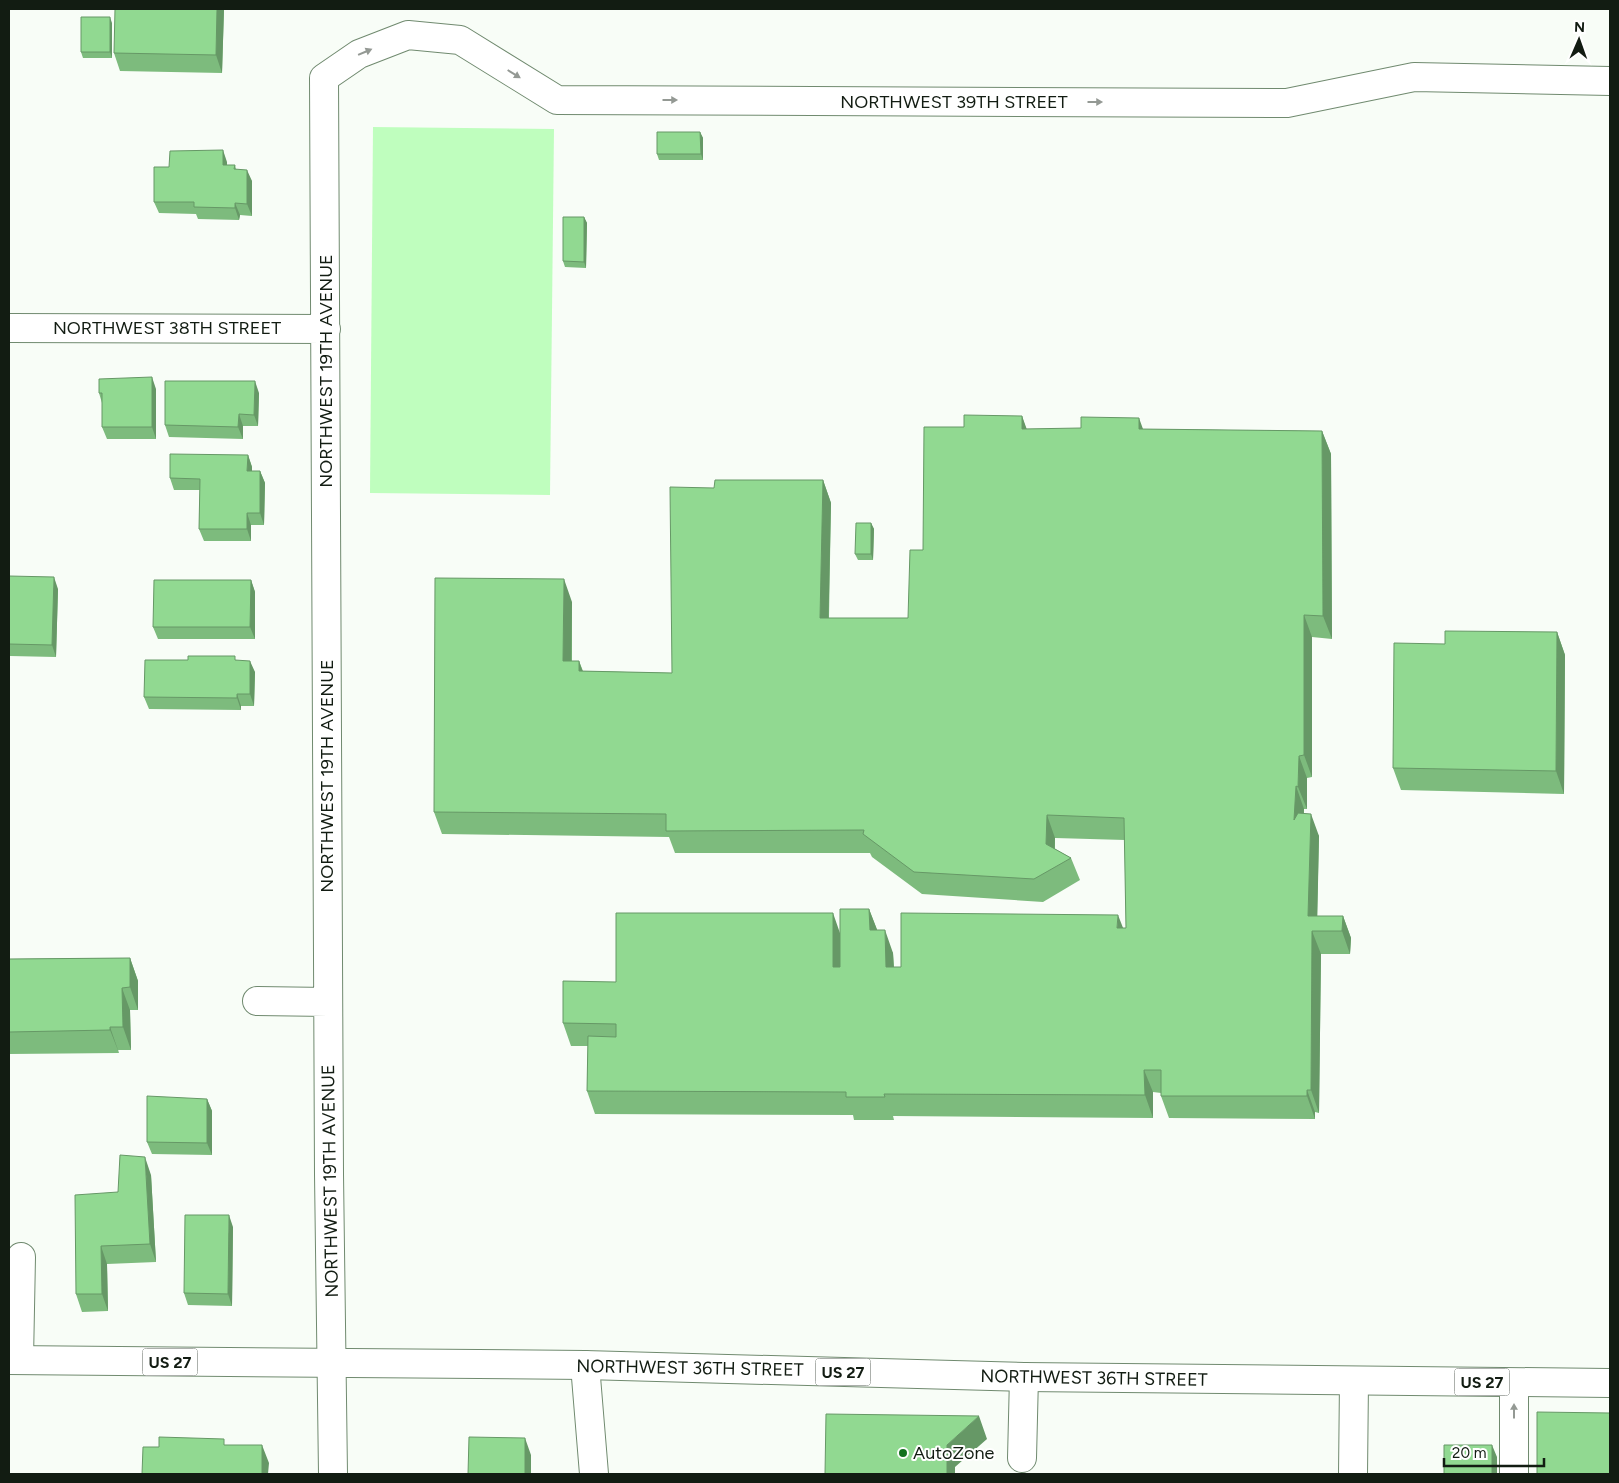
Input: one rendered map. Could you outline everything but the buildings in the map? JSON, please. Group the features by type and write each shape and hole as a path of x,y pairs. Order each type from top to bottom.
{"street":[{"name":"NORTHWEST 39TH STREET","path":"324,78 359,54 408,35 460,40 557,100 1287,103 1414,77 1610,81"},
{"name":"NORTHWEST 19TH AVENUE","path":"324,78 328,1002 333,1474"},
{"name":"NORTHWEST 38TH STREET","path":"9,328 326,329"},
{"path":"257,1001 328,1002"},
{"path":"14,1360 20,1257"},
{"name":"NORTHWEST 36TH STREET","path":"14,1360 585,1365 1024,1377 1610,1383"},
{"path":"585,1365 594,1474"},
{"path":"1022,1458 1024,1377"},
{"path":"1353,1474 1354,1381"},
{"path":"1514,1382 1514,1474"}],"green space":[{"path":"373,127 554,129 550,495 370,493"}],"place":[{"name":"AutoZone","path":"903,1453"}]}
